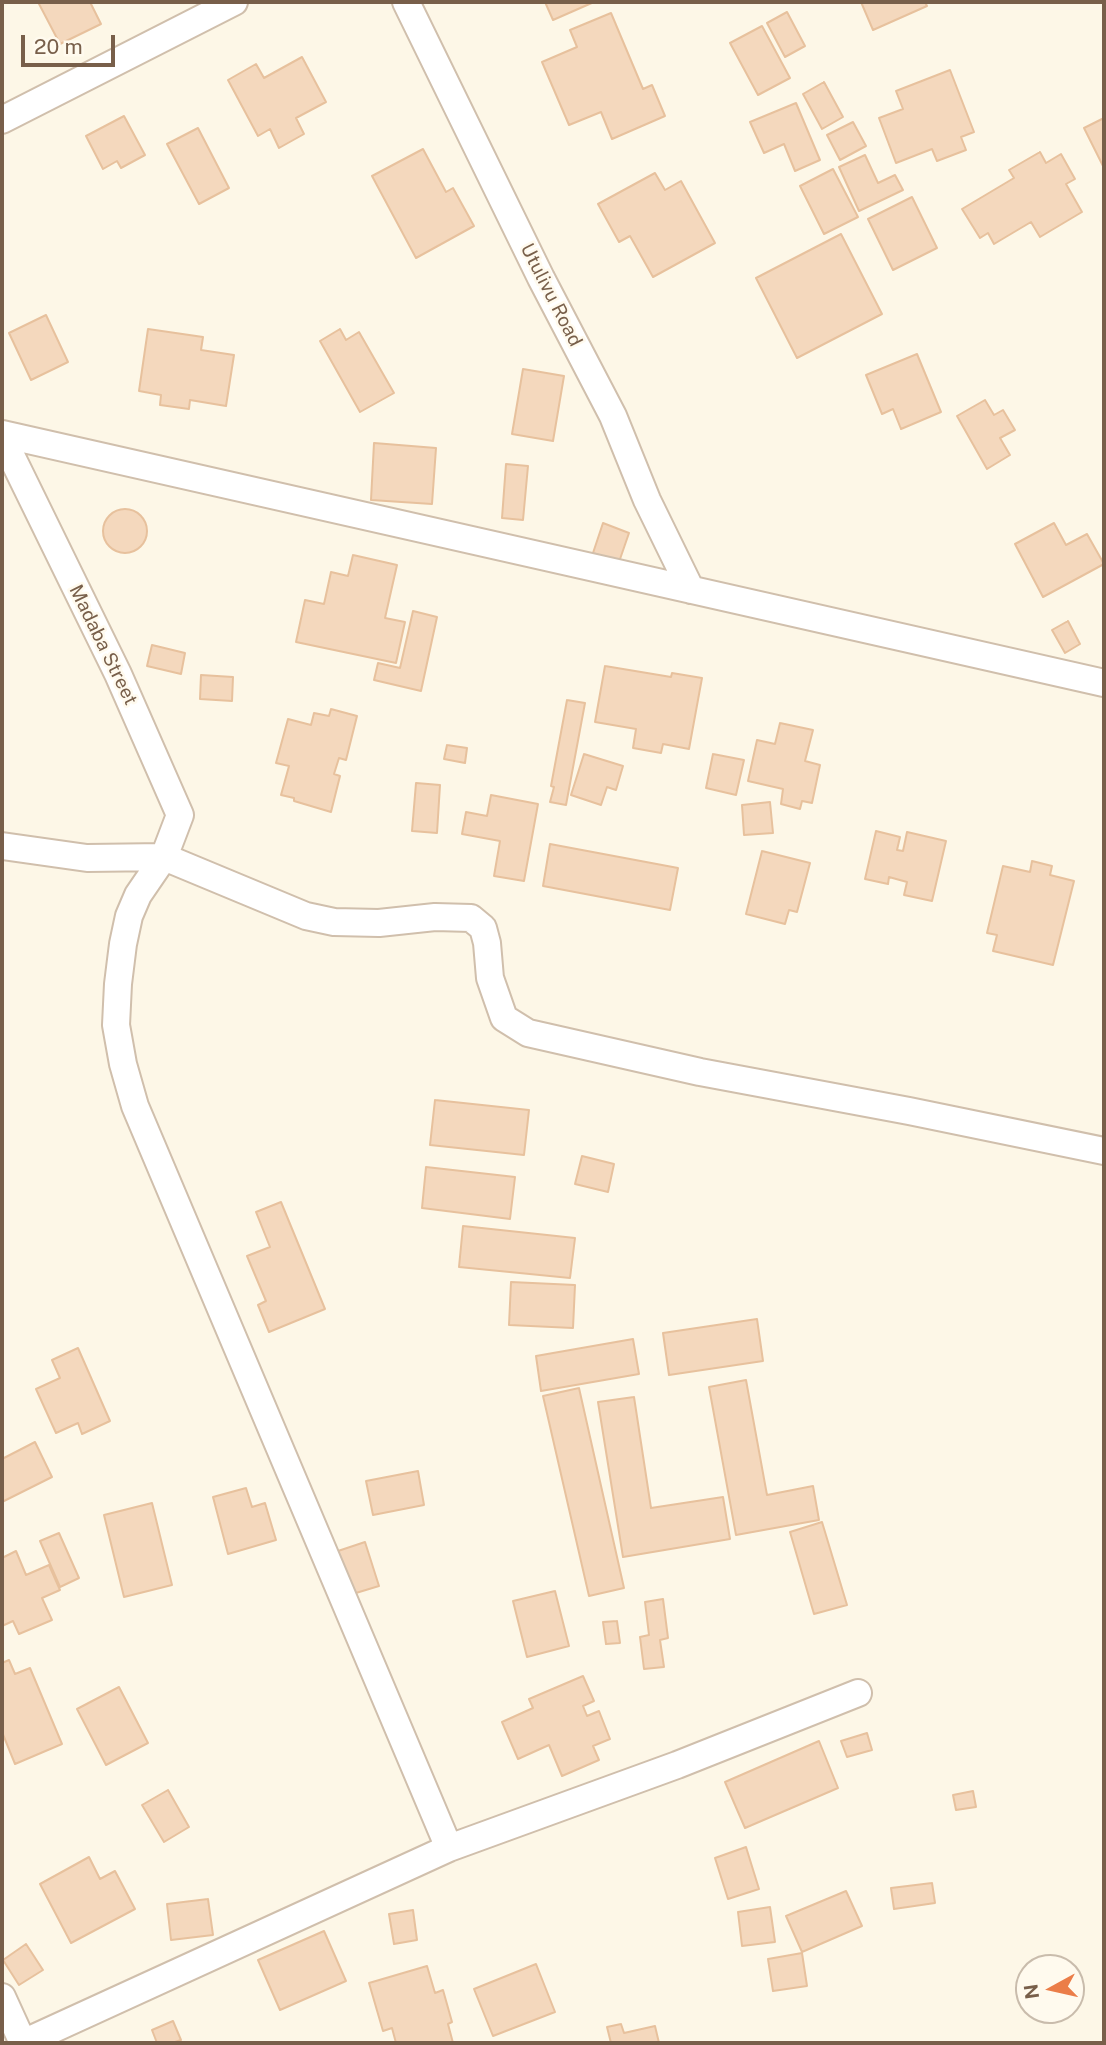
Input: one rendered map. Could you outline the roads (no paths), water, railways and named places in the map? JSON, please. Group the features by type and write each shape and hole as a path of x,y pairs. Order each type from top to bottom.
{"street":[{"path":"2,120 234,2"},
{"name":"Utulivu Road","path":"406,2 541,278 613,416 647,500 691,590"},
{"path":"2,436 1104,683"},
{"name":"Madaba Street","path":"2,436 118,674 180,815 164,857 138,895 129,916 118,984 117,1025 123,1064 135,1106 449,1848"},
{"path":"2,846 87,858 164,857 306,916 334,922 379,923 435,917 471,918 483,928 488,943 490,978 504,1018 528,1033 700,1072 1104,1151"},
{"path":"2,1997 23,2043 449,1848 677,1765 858,1693"}]}
